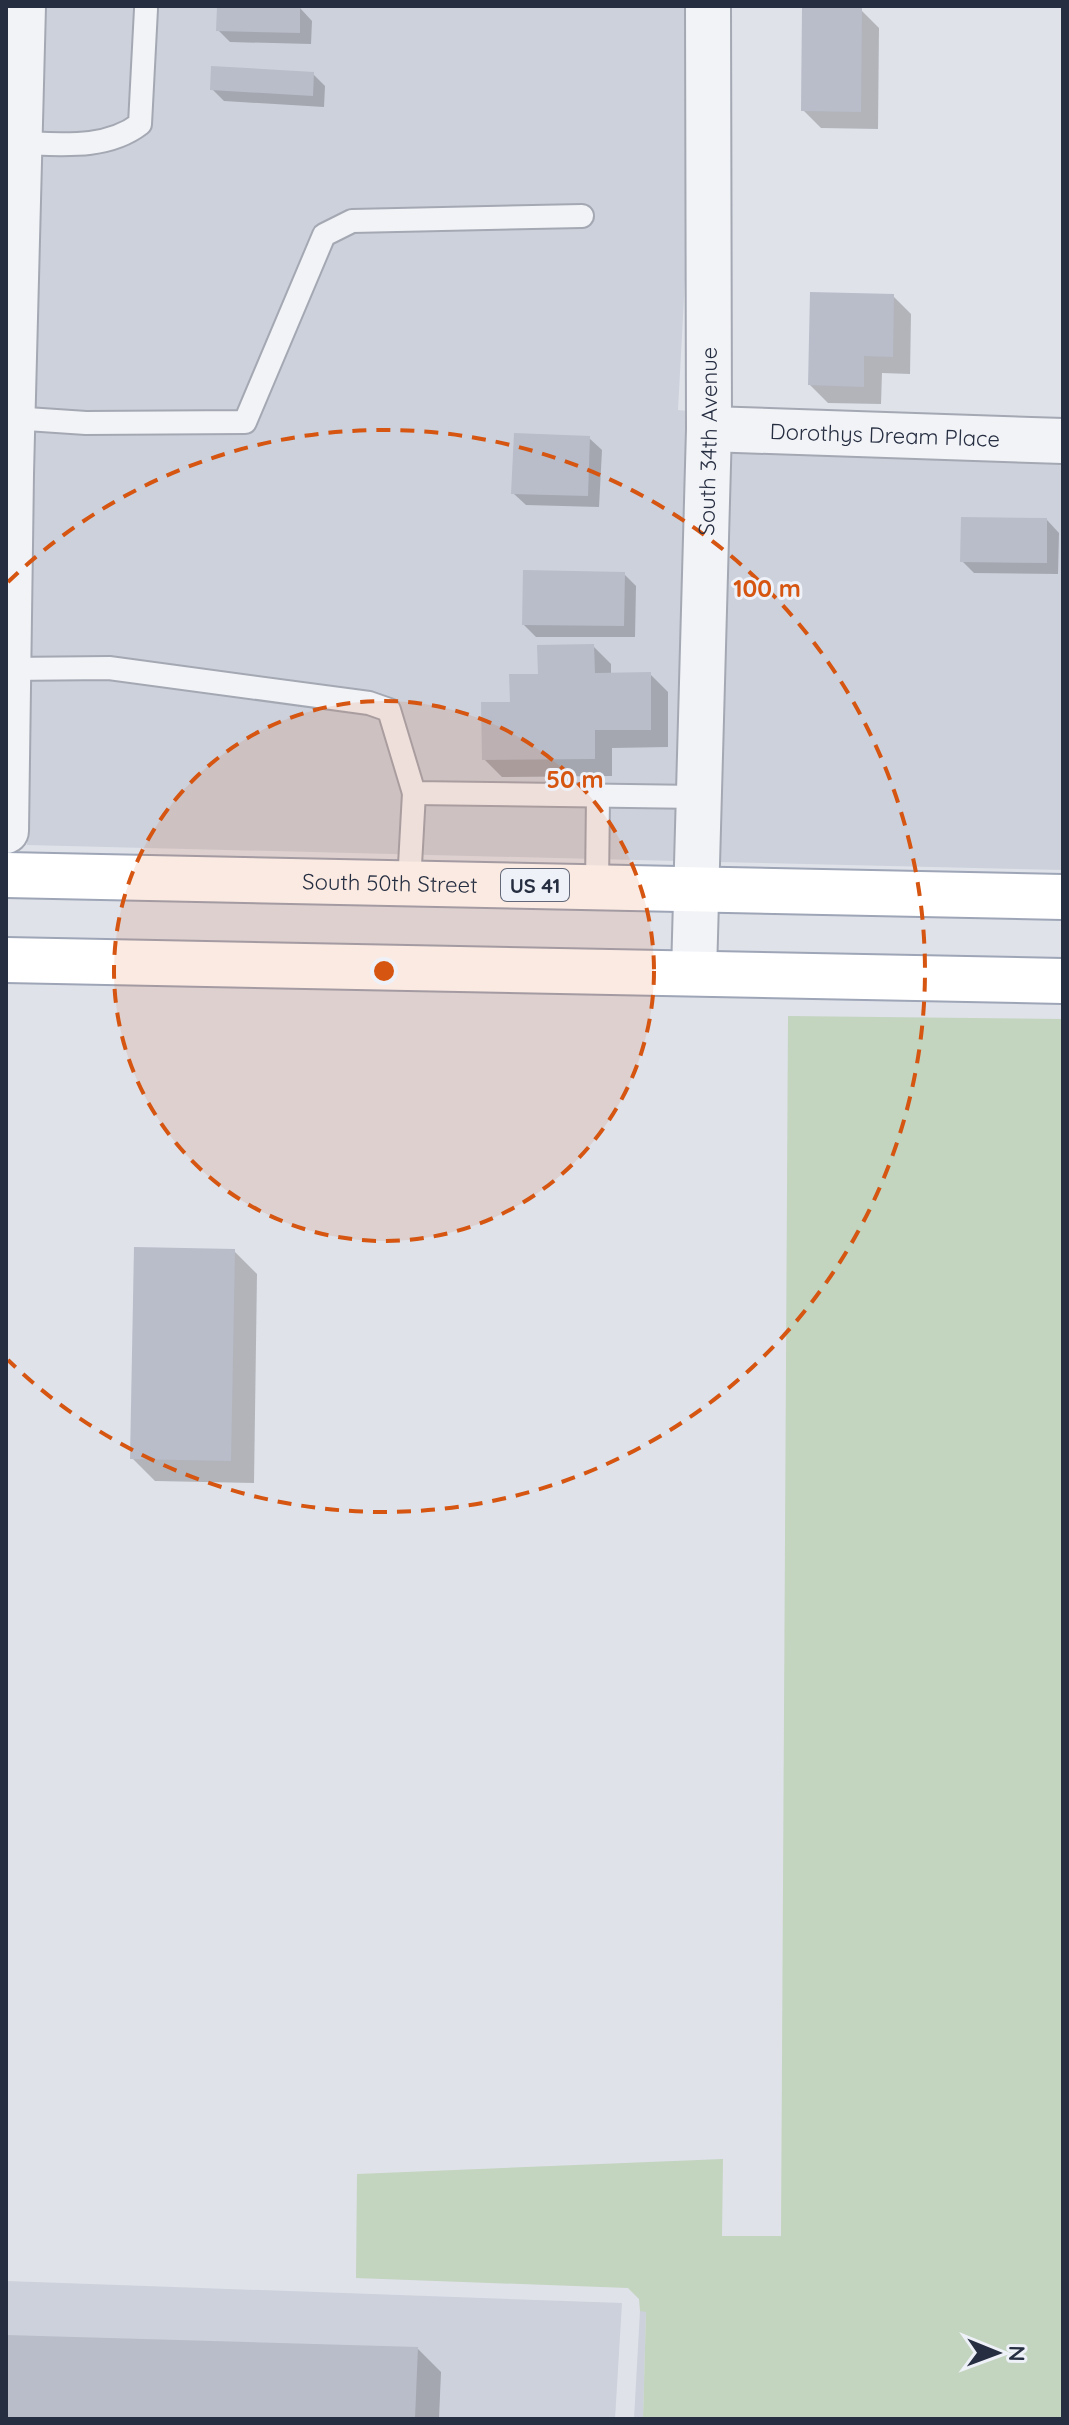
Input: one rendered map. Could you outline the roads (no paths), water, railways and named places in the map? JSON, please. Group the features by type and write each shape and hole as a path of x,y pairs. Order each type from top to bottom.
{"main road":[{"name":"South 50th Street","path":"6,875 1063,897"},
{"path":"6,960 1063,981"}],"street":[{"path":"6,831 8,474 23,6"},
{"name":"South 34th Avenue","path":"694,973 709,429 708,6"},
{"name":"Dorothys Dream Place","path":"709,429 1063,441"}],"lane":[{"path":"19,143 80,144 124,137 140,124 146,9"},
{"path":"12,418 86,423 245,422 324,235 352,221 582,216"},
{"path":"8,669 109,668 369,703 389,710 414,793 409,883"},
{"path":"414,793 698,797"},
{"path":"597,887 598,796"}]}
